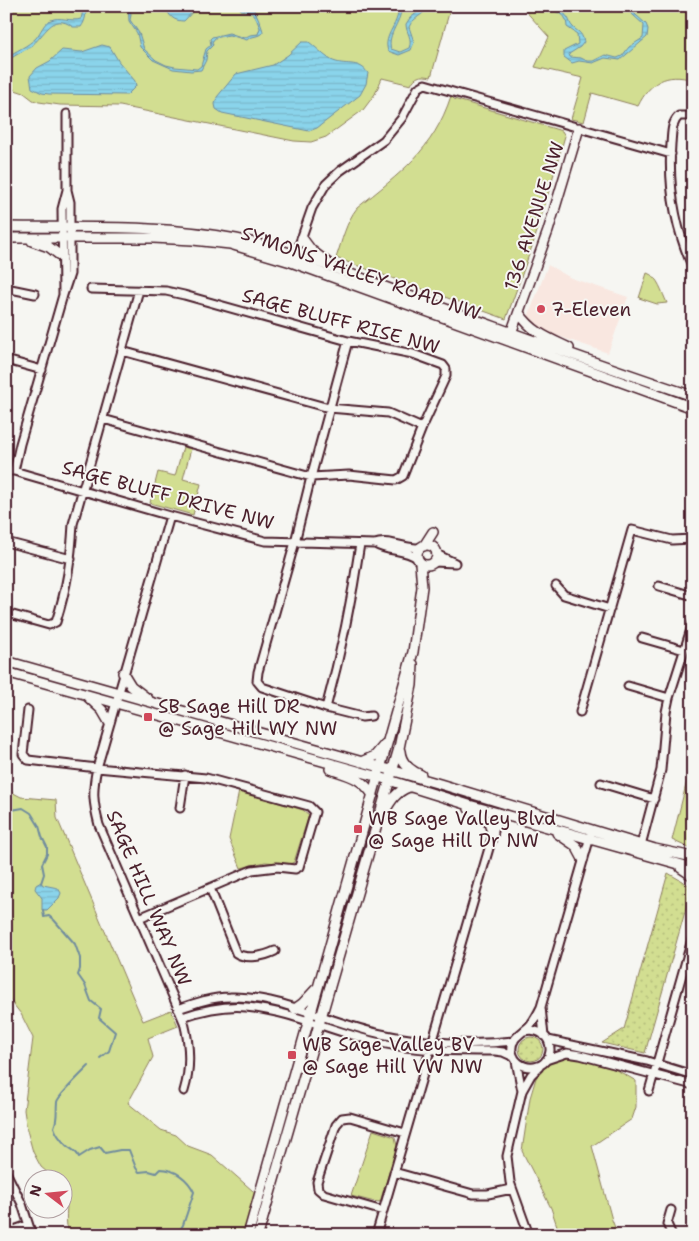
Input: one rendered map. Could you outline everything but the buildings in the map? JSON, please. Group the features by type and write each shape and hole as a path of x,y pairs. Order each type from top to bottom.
{"street":[{"path":"294,259 314,203 326,184 340,171 372,150 391,134 408,109 418,88 422,85 431,84 670,154"},
{"path":"14,471 15,461 63,294 69,280 66,238 70,202 67,190 67,114"},
{"path":"693,116 679,116 674,121 670,154 673,206 684,247 693,268"},
{"name":"136 AVENUE NW","path":"510,338 548,231 579,128"},
{"name":"SYMONS VALLEY ROAD NW","path":"6,227 136,228 194,232 237,239 510,338 576,356 693,396"},
{"name":"SYMONS VALLEY ROAD NW","path":"6,238 153,238 193,240 230,244 336,269 693,408"},
{"path":"22,238 49,247 62,257"},
{"path":"63,294 62,257 66,238"},
{"path":"302,238 311,250 336,269"},
{"path":"6,288 35,294"},
{"name":"SAGE BLUFF RISE NW","path":"92,289 166,291 184,295 348,341 413,354 443,365 446,369 446,376 422,428 403,476 396,480 349,475 311,476 103,419"},
{"path":"6,613 49,625 56,622 65,593 71,559 73,524 139,290"},
{"path":"519,313 527,325 536,332 569,348 576,356"},
{"path":"348,341 257,681 262,687 326,708 362,717 371,716"},
{"path":"122,351 329,408 388,413 422,428"},
{"path":"6,360 42,370"},
{"name":"SAGE BLUFF DRIVE NW","path":"6,471 14,471 265,541 384,543 430,553"},
{"name":"SAGE HILL WAY NW","path":"170,516 96,768 93,801 99,824 182,1017 188,1036 189,1074 184,1091"},
{"path":"580,712 632,530 672,540 693,539"},
{"path":"6,542 71,559"},
{"path":"326,708 350,612 360,544"},
{"name":"SAGE BLUFF DRIVE NW","path":"375,544 381,548 409,553 419,560"},
{"path":"422,587 418,552 430,553"},
{"path":"419,560 425,565 430,553"},
{"path":"258,1235 399,748 412,684 413,652 422,587 430,553"},
{"path":"556,586 564,595 610,608"},
{"path":"659,586 693,596"},
{"path":"641,845 661,770 669,698 693,623"},
{"path":"642,638 684,650"},
{"path":"248,1235 413,652"},
{"path":"6,661 116,698 305,757 380,772 392,771 440,784"},
{"path":"6,672 86,695 162,706 361,762 380,772 389,780 546,827 690,856"},
{"path":"123,673 136,692 162,706"},
{"path":"628,686 669,698"},
{"path":"86,695 102,710 109,722"},
{"path":"28,710 23,754 28,760 206,778 309,806 315,812 299,868 277,866 259,868 238,875 139,918"},
{"path":"361,762 375,756 388,740"},
{"path":"399,748 402,761 412,772 440,784 693,868"},
{"path":"305,757 319,765 360,780 367,785 374,795"},
{"path":"180,808 185,775"},
{"path":"601,783 654,799"},
{"path":"376,825 394,796 409,787"},
{"path":"454,800 457,790"},
{"path":"454,800 484,818 490,825 493,834"},
{"path":"376,1235 499,814"},
{"path":"546,827 572,842 580,851 583,859"},
{"path":"522,1091 512,1047 514,1041 531,1024 540,1007 590,835"},
{"path":"672,862 693,876"},
{"path":"210,888 236,952 241,956 266,956 275,951"},
{"path":"649,1091 693,936"},
{"path":"295,1009 318,987"},
{"path":"178,1009 230,997 259,1000 295,1009 319,1021 383,1044 430,1051 503,1052 526,1067 531,1068 568,1054 580,1055 693,1086"},
{"path":"182,1017 203,1010 245,1007 309,1017"},
{"path":"529,1235 512,1189 507,1156 522,1091 531,1075 544,1063 550,1051 540,1007"},
{"path":"319,1021 432,1042 514,1041"},
{"path":"524,1031 535,1030 546,1038 657,1064 693,1075"},
{"path":"383,1212 324,1194 318,1189 317,1182 336,1125 342,1118 350,1117 405,1133"},
{"path":"6,1172 22,1204 32,1235"},
{"path":"394,1172 473,1194 488,1194 512,1189"},
{"path":"671,1210 667,1224 672,1235"},
{"path":"10,1231 28,1225"}],"shaded area":[{"path":"548,265 571,278 628,297 608,353 537,329 528,317"}],"green space":[{"path":"6,6 451,6 431,77 419,76 411,85 382,78 375,94 363,110 326,137 311,142 294,141 120,106 60,105 33,100 24,93 6,87"},
{"path":"521,6 693,6 693,80 675,77 660,81 648,91 638,106 592,93 584,122 571,119 583,78 535,67 549,37"},
{"path":"451,96 454,99 562,131 565,136 535,238 506,319 336,258 353,213 401,172 425,146 444,115"},
{"path":"647,273 657,281 667,303 657,304 639,298"},
{"path":"183,447 191,449 183,479 201,484 193,515 150,503 158,472 175,476"},
{"path":"693,722 693,850 672,840 689,773"},
{"path":"6,789 21,797 56,800 57,818 143,1021 171,1010 178,1026 148,1038 153,1057 128,1103 161,1130 176,1135 188,1146 212,1155 257,1193 244,1235 70,1235 67,1218 72,1218 72,1168 42,1168 33,1152 27,1130 24,1110 33,1038 21,1014 6,995 6,922 10,911 6,903"},
{"path":"239,791 303,810 309,815 294,862 290,864 265,862 241,868 229,839"},
{"path":"668,873 692,887 645,1053 602,1043 624,1029"},
{"path":"531,1037 539,1041 543,1049 539,1057 531,1061 523,1057 519,1049 523,1041"},
{"path":"566,1057 585,1059 602,1064 636,1081 636,1107 632,1119 592,1146 612,1220 618,1235 560,1235 551,1208 522,1151 530,1098 536,1078 539,1072 555,1060"},
{"path":"373,1130 395,1137 397,1146 380,1202 351,1196"}],"water":[{"path":"84,6 86,6 85,17 81,27 73,27 60,22 54,23 30,47 6,61 6,57 36,38 44,25 49,21 54,19 81,19"},
{"path":"128,6 130,6 130,20 139,33 144,49 156,60 175,67 197,69 201,66 206,49 211,45 210,39 212,37 229,33 244,38 258,34 260,28 252,13 241,10 239,6 254,10 263,32 247,40 229,35 215,38 212,42 213,45 207,51 206,60 201,70 173,69 153,60 140,47 137,33 129,21"},
{"path":"165,6 198,6 184,21 172,17"},
{"path":"398,6 401,6 400,17 392,33 390,43 391,49 400,52 409,48 410,44 406,24 410,18 428,6 409,27 414,42 411,50 399,55 388,51 387,45 389,34 397,18"},
{"path":"548,6 564,14 571,25 582,35 584,42 569,54 570,57 581,58 587,61 593,61 605,55 617,58 643,38 644,25 623,6 626,6 646,24 648,29 647,37 620,60 605,58 593,63 579,61 572,63 564,57 564,51 578,44 577,34 567,27 563,16"},
{"path":"302,42 309,42 331,60 360,66 364,69 368,73 366,84 360,95 317,128 309,131 222,113 216,109 217,97 236,74 273,65"},
{"path":"102,45 110,47 119,62 135,81 136,86 127,95 49,94 32,88 30,76 37,68 50,61 62,50 82,52"},
{"path":"41,882 43,885 58,888 61,893 59,898 47,910 42,910 42,898 35,889 36,885"}],"waterway":[{"path":"6,811 23,808 31,813 39,826 47,847 47,854 42,864 44,874 41,883"},
{"path":"43,910 44,917 49,916 54,920 75,944 80,958 78,975 85,985 91,1001 101,1009 99,1018 115,1032 109,1051 100,1058"},
{"path":"89,1066 58,1099 54,1127 56,1132 64,1143 75,1151 79,1157 90,1150 100,1147 105,1153 129,1150 139,1172 149,1171 156,1173 160,1169 166,1169 185,1179 194,1192 183,1225 177,1235"}],"place":[{"name":"7-Eleven","path":"541,309"},
{"name":"SB Sage Hill DR @ Sage Hill WY NW","path":"148,717"},
{"name":"WB Sage Valley Blvd @ Sage Hill Dr NW","path":"358,829"},
{"name":"WB Sage Valley BV @ Sage Hill VW NW","path":"292,1055"}]}
